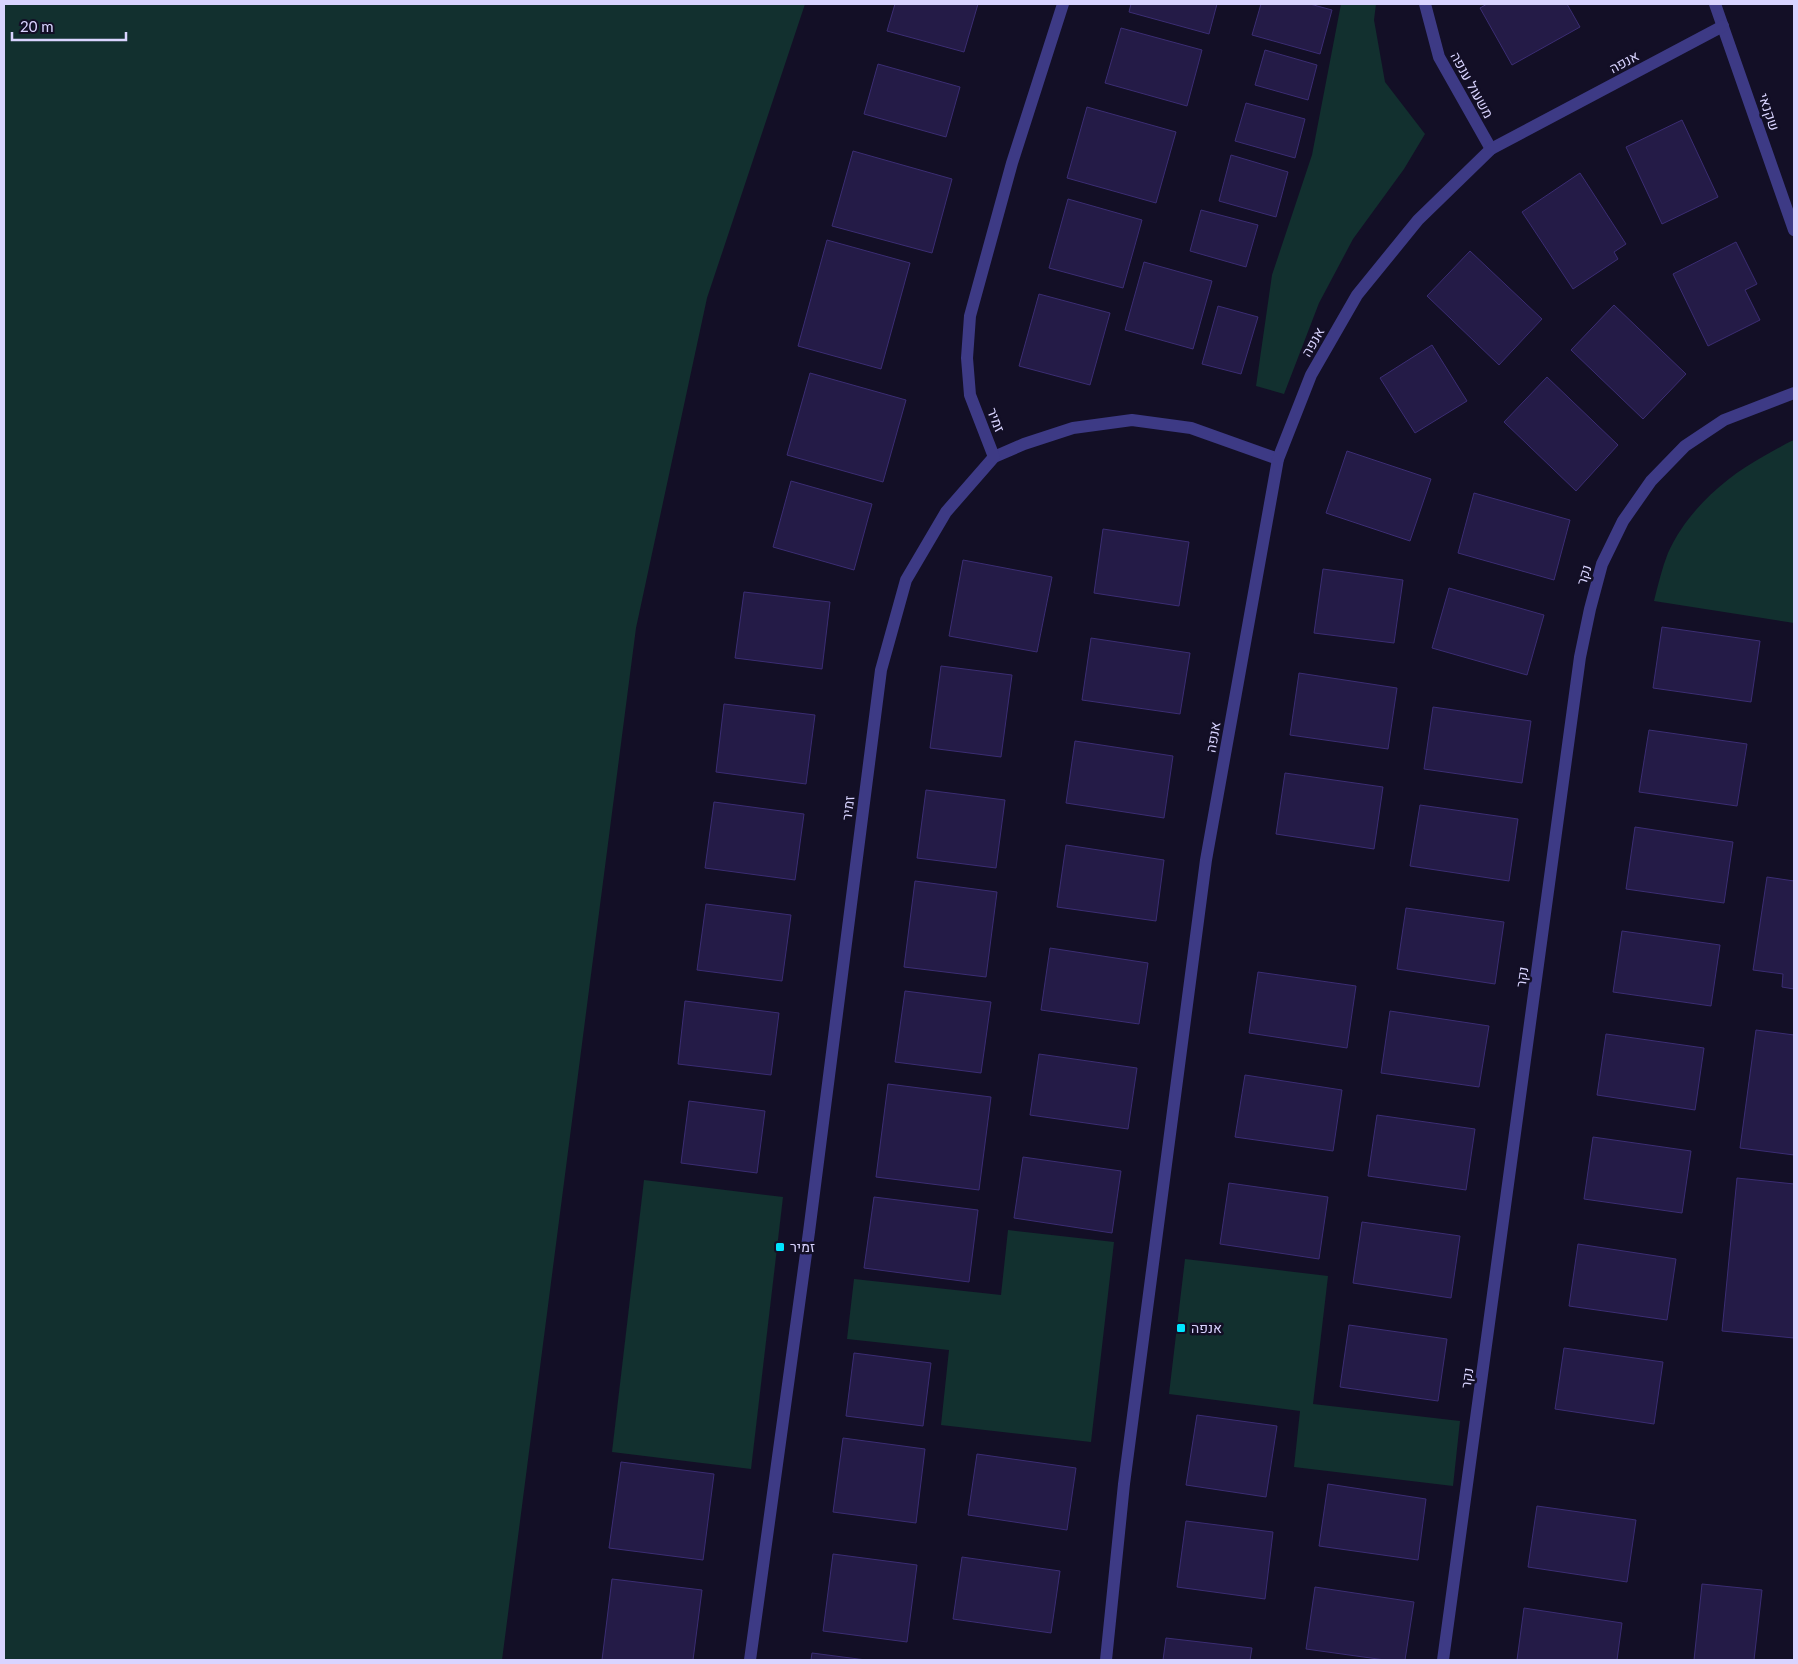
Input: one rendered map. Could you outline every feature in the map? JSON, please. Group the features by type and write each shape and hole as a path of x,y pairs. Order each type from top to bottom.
{"street":[{"name":"זמיר","path":"750,1660 809,1232 881,670 906,580 946,512 994,457 970,394 967,358 970,316 1012,163 1063,4"},
{"name":"משעול ענפה","path":"1425,4 1439,57 1491,149"},
{"name":"שקנאי","path":"1715,4 1794,230"},
{"name":"אנפה","path":"1106,1660 1124,1484 1206,860 1278,459 1311,375 1357,295 1418,220 1491,149 1723,26"},
{"name":"נקר","path":"1443,1660 1580,658 1602,564 1623,521 1651,481 1685,446 1724,420 1794,394"},
{"path":"994,457 1024,444 1073,428 1132,420 1191,428 1278,459"}],"green space":[{"path":"4,4 805,4 707,298 636,628 502,1660 4,1660"},
{"path":"1341,4 1376,4 1374,20 1385,82 1425,134 1404,169 1353,239 1319,303 1284,394 1256,386 1272,275 1312,155"},
{"path":"1794,440 1794,623 1654,601 1668,553 1685,523 1696,510 1721,485 1749,465"},
{"path":"644,1180 783,1197 751,1469 612,1452"},
{"path":"1008,1230 1114,1242 1091,1442 941,1425 949,1350 847,1339 854,1279 1001,1295"},
{"path":"1185,1259 1328,1276 1313,1404 1460,1421 1453,1486 1294,1467 1300,1411 1169,1394"}],"building":[{"path":"895,4 978,4 964,52 887,31"},
{"path":"1131,4 1217,4 1209,34 1129,12"},
{"path":"1261,4 1310,4 1332,10 1320,54 1252,35"},
{"path":"1487,4 1567,4 1580,27 1512,65 1480,8"},
{"path":"1121,28 1202,50 1187,106 1105,83"},
{"path":"1265,50 1317,65 1308,100 1255,85"},
{"path":"878,64 960,87 946,137 864,114"},
{"path":"1246,103 1305,119 1295,158 1235,141"},
{"path":"1087,107 1176,132 1156,203 1067,178"},
{"path":"1682,120 1718,197 1662,224 1626,147"},
{"path":"853,151 952,179 932,253 832,226"},
{"path":"1231,155 1288,172 1276,217 1219,201"},
{"path":"1580,173 1626,244 1614,252 1618,259 1573,289 1522,212"},
{"path":"1068,199 1142,220 1123,288 1049,268"},
{"path":"1201,210 1258,225 1246,267 1190,251"},
{"path":"827,240 910,263 881,369 798,346"},
{"path":"1736,242 1757,284 1745,290 1760,320 1708,346 1673,274"},
{"path":"1470,251 1542,319 1499,365 1427,296"},
{"path":"1144,262 1212,281 1193,349 1125,330"},
{"path":"1039,294 1110,313 1090,385 1019,366"},
{"path":"1614,305 1686,374 1643,419 1571,350"},
{"path":"1218,306 1258,317 1241,374 1202,364"},
{"path":"1432,345 1467,401 1415,433 1380,378"},
{"path":"810,373 906,400 883,482 787,455"},
{"path":"1547,377 1618,445 1576,491 1504,422"},
{"path":"1347,451 1431,479 1410,541 1326,513"},
{"path":"791,481 872,504 854,570 773,547"},
{"path":"1474,493 1570,520 1554,580 1458,553"},
{"path":"1103,529 1189,542 1179,606 1094,593"},
{"path":"963,560 1052,577 1037,652 949,636"},
{"path":"1323,569 1403,580 1394,643 1314,633"},
{"path":"1449,588 1544,615 1527,675 1432,648"},
{"path":"744,592 830,602 822,669 735,658"},
{"path":"1662,627 1760,641 1751,702 1653,688"},
{"path":"1091,638 1190,653 1180,714 1082,700"},
{"path":"941,666 1012,675 1001,757 930,748"},
{"path":"1299,673 1397,688 1388,749 1290,735"},
{"path":"724,704 815,715 806,784 716,772"},
{"path":"1433,707 1531,721 1522,783 1424,769"},
{"path":"1649,730 1747,744 1737,806 1639,792"},
{"path":"1075,741 1173,756 1164,818 1066,803"},
{"path":"1285,773 1383,787 1374,849 1276,834"},
{"path":"926,790 1005,800 996,868 917,858"},
{"path":"714,802 804,814 795,880 705,868"},
{"path":"1420,805 1518,819 1509,881 1410,866"},
{"path":"1635,827 1733,842 1724,903 1626,889"},
{"path":"1066,845 1164,860 1156,921 1057,907"},
{"path":"1767,877 1794,881 1794,989 1782,987 1783,974 1753,970"},
{"path":"915,881 997,892 986,977 904,967"},
{"path":"706,904 791,915 782,981 697,970"},
{"path":"1406,908 1504,922 1495,984 1397,969"},
{"path":"1622,931 1720,945 1711,1006 1613,992"},
{"path":"1050,948 1148,963 1139,1024 1041,1010"},
{"path":"1258,972 1356,986 1347,1048 1249,1033"},
{"path":"905,991 991,1002 981,1073 895,1062"},
{"path":"685,1001 779,1013 771,1075 678,1064"},
{"path":"1390,1011 1489,1026 1479,1087 1381,1073"},
{"path":"1756,1030 1794,1035 1794,1155 1740,1148"},
{"path":"1606,1034 1704,1048 1695,1110 1597,1095"},
{"path":"1039,1054 1137,1068 1128,1129 1030,1115"},
{"path":"1245,1075 1342,1090 1333,1151 1235,1137"},
{"path":"888,1084 991,1097 979,1190 876,1177"},
{"path":"689,1101 765,1111 757,1173 681,1163"},
{"path":"1377,1115 1475,1129 1466,1190 1368,1176"},
{"path":"1593,1137 1691,1151 1682,1213 1584,1199"},
{"path":"1023,1157 1121,1171 1112,1233 1014,1218"},
{"path":"1737,1178 1794,1184 1794,1338 1722,1331"},
{"path":"1229,1183 1328,1197 1319,1259 1220,1244"},
{"path":"874,1197 978,1210 969,1282 864,1268"},
{"path":"1362,1222 1460,1236 1451,1298 1353,1283"},
{"path":"1578,1244 1676,1259 1667,1320 1569,1306"},
{"path":"1349,1325 1447,1339 1438,1401 1340,1387"},
{"path":"1564,1348 1663,1362 1654,1424 1555,1409"},
{"path":"854,1353 931,1363 923,1426 846,1416"},
{"path":"1197,1415 1277,1426 1266,1497 1186,1485"},
{"path":"843,1438 925,1449 916,1523 833,1512"},
{"path":"977,1454 1076,1468 1067,1530 968,1515"},
{"path":"621,1462 714,1474 703,1560 609,1548"},
{"path":"1328,1484 1426,1499 1418,1560 1319,1546"},
{"path":"1537,1506 1636,1520 1627,1582 1528,1567"},
{"path":"1186,1521 1273,1532 1265,1599 1177,1587"},
{"path":"833,1554 917,1565 907,1642 823,1631"},
{"path":"962,1557 1060,1571 1051,1633 953,1619"},
{"path":"612,1579 702,1590 693,1660 602,1660"},
{"path":"1702,1584 1762,1590 1754,1660 1694,1660"},
{"path":"1315,1587 1414,1602 1405,1660 1385,1660 1306,1649"},
{"path":"1524,1608 1622,1623 1617,1660 1517,1660"},
{"path":"1166,1638 1252,1648 1250,1660 1163,1660"},
{"path":"812,1653 866,1660 811,1660"}],"place":[{"name":"זמיר","path":"780,1247"},
{"name":"אנפה","path":"1181,1328"}]}
